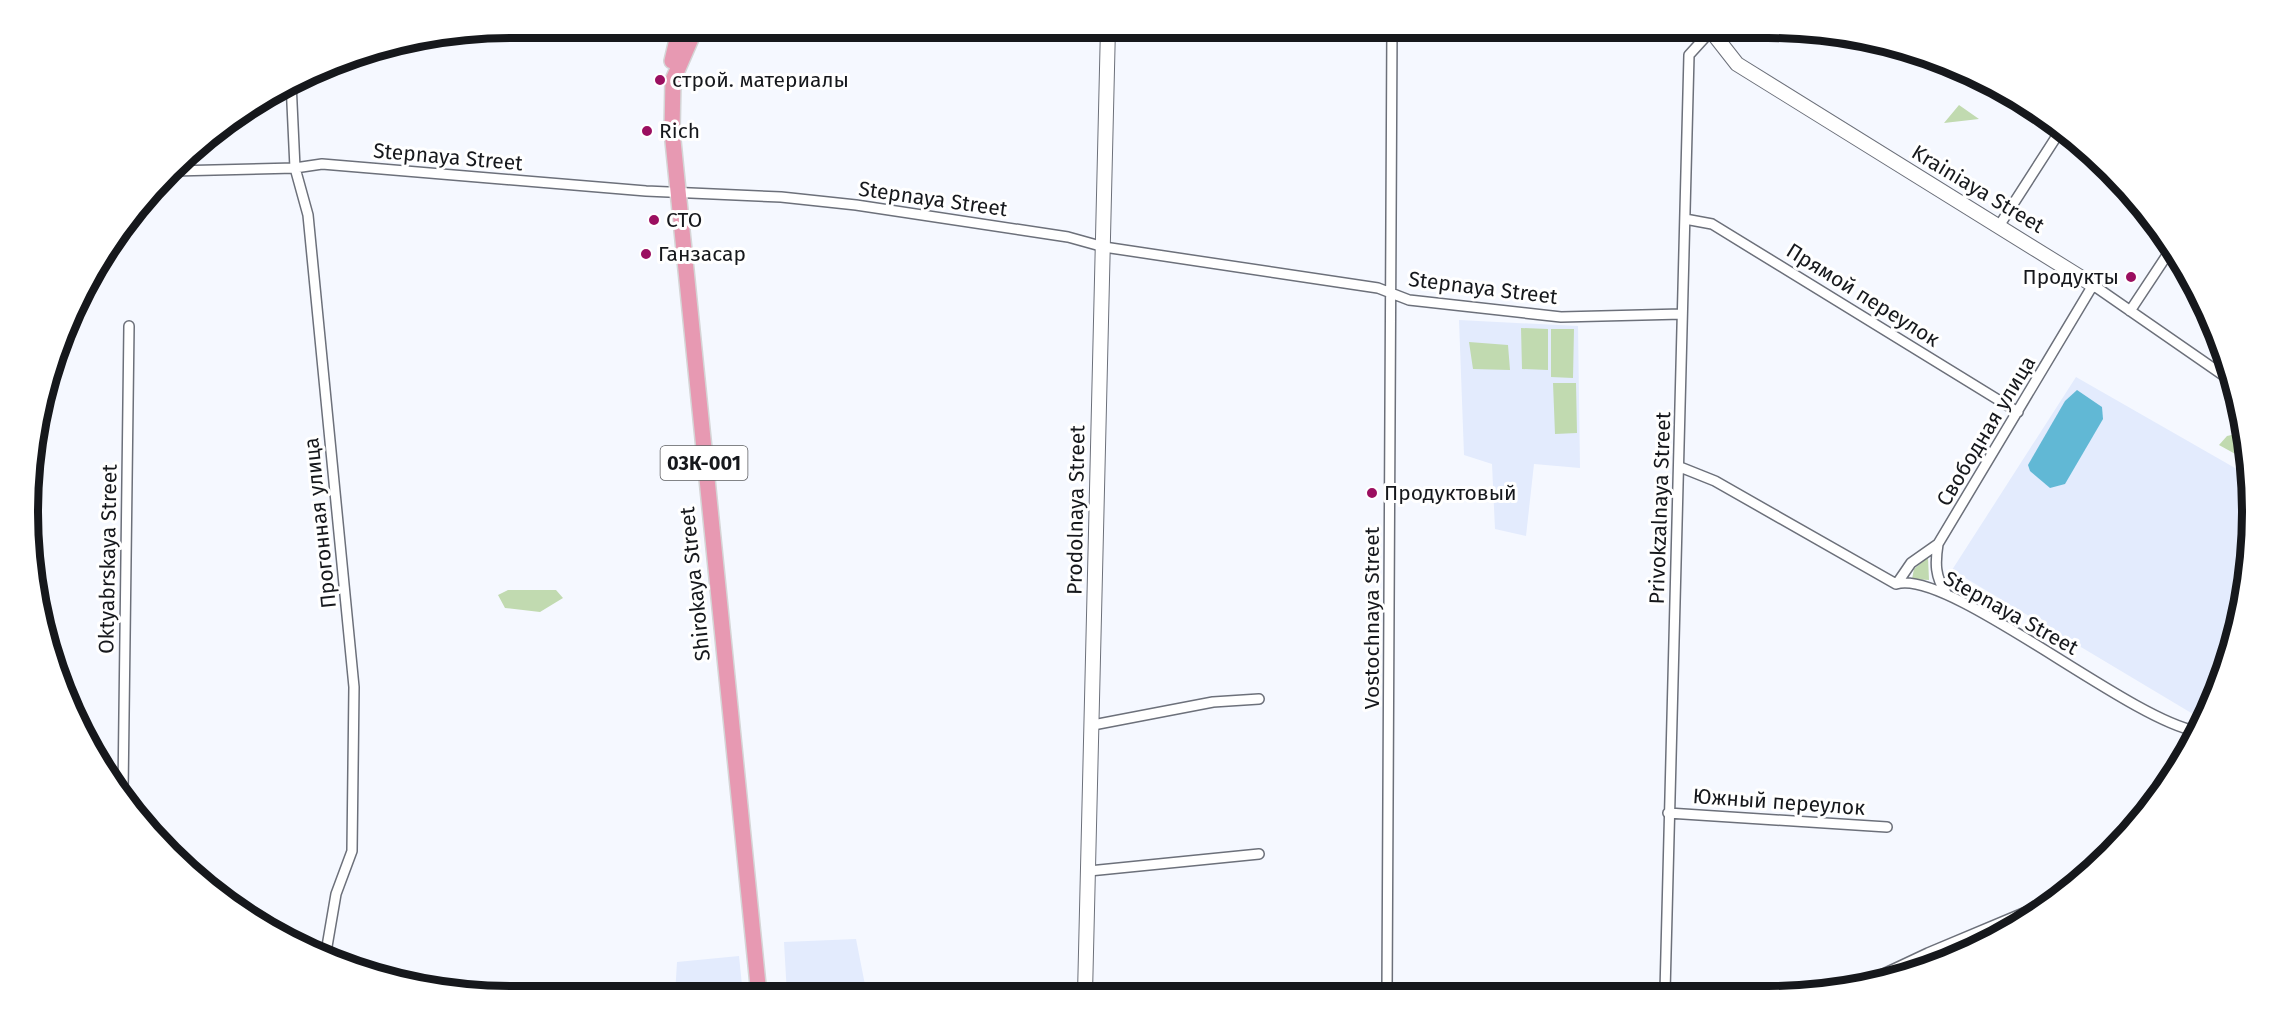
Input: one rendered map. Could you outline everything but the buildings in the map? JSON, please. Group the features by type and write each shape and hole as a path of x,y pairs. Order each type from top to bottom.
{"main road":[{"name":"03К-001","path":"671,96 669,75 677,38"},
{"name":"03К-001","path":"671,96 678,66 691,38"},
{"name":"Shirokaya Street","path":"671,96 678,192 758,986"}],"street":[{"name":"Prodolnaya Street","path":"1085,986 1108,38"},
{"name":"Vostochnaya Street","path":"1387,986 1392,38"},
{"name":"Privokzalnaya Street","path":"1665,986 1689,55 1702,38"},
{"name":"Krainiaya Street","path":"1716,38 1737,64 2093,285 2222,374"},
{"name":"Прогонная улица","path":"291,92 295,168 308,215 354,687 352,851 336,894 327,948"},
{"path":"1999,226 2057,135"},
{"name":"Stepnaya Street","path":"182,171 295,168 322,164 678,192 782,197 856,205 1068,237 1104,247 1378,288 1409,300 1561,318 1682,314"},
{"name":"Прямой переулок","path":"1685,219 1712,224 2018,412"},
{"path":"2130,311 2167,255"},
{"name":"Свободная улица","path":"1896,584 1911,563 1938,544 2093,285"},
{"name":"Oktyabrskaya Street","path":"123,783 129,326"},
{"name":"Stepnaya Street","path":"1680,467 1715,481 1896,584 1912,582 1947,593 2133,704 2189,730"},
{"path":"1938,544 1935,564 1938,582 1947,593"},
{"path":"1093,725 1213,702 1259,699"},
{"name":"Южный переулок","path":"1668,813 1887,826"},
{"path":"1089,871 1259,854"},
{"path":"1896,967 2016,916"}],"shaded area":[{"path":"1459,320 1578,326 1580,468 1534,464 1526,536 1495,529 1492,464 1464,455"},
{"path":"2076,377 2240,471 2241,543 2233,604 2217,664 2196,716 1952,570"},
{"path":"856,939 865,986 786,986 784,942"},
{"path":"739,956 742,986 676,986 677,962"}],"green space":[{"path":"1959,105 1979,119 1944,123"},
{"path":"1521,328 1548,329 1548,370 1522,369"},
{"path":"1551,329 1574,329 1573,378 1551,377"},
{"path":"1469,342 1508,345 1510,370 1473,369"},
{"path":"1553,383 1576,383 1577,433 1555,434"},
{"path":"2235,434 2239,456 2219,445 2227,436"},
{"path":"1928,557 1929,580 1912,579 1914,569"},
{"path":"508,590 556,590 563,598 540,612 505,608 498,595"}],"water":[{"path":"2077,390 2102,407 2103,419 2065,484 2050,488 2030,471 2028,465 2065,401"}],"place":[{"name":"строй. материалы","path":"660,80"},
{"name":"Rich","path":"647,131"},
{"name":"СТО","path":"654,220"},
{"name":"Ганзасар","path":"646,254"},
{"name":"Продукты","path":"2131,277"},
{"name":"Продуктовый","path":"1372,493"}]}
